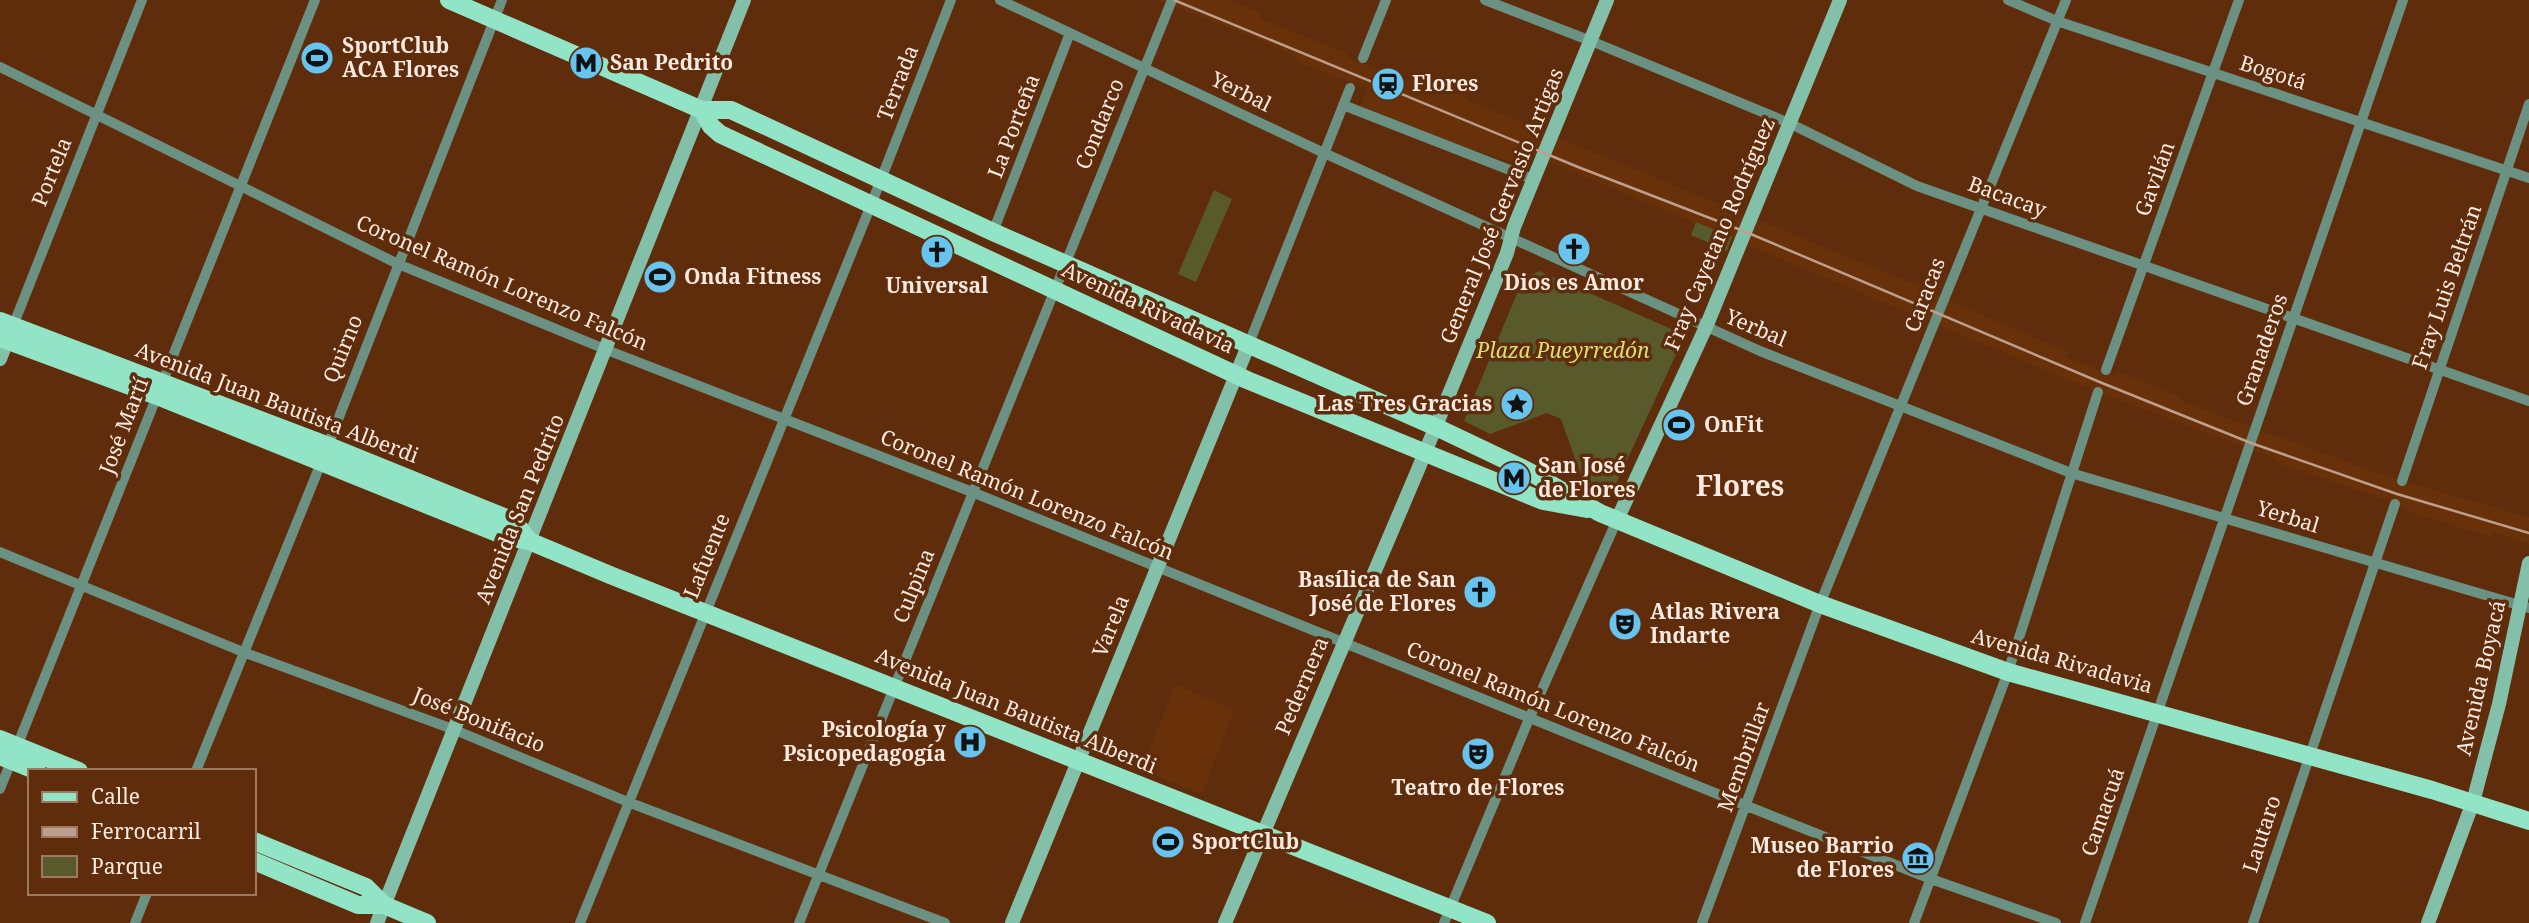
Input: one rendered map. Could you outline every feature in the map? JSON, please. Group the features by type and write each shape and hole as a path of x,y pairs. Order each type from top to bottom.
{"main road":[{"name":"Avenida Rivadavia","path":"449,0 702,110 731,110 993,232 1436,427 1556,485 1594,510 1616,520 1820,604 2008,672 2473,802 2529,821"},
{"name":"Avenida Rivadavia","path":"702,110 711,126 720,134 1236,374 1543,501 1594,510"},
{"name":"Avenida Juan Bautista Alberdi","path":"5,331 159,389 326,445 513,521 529,541"},
{"name":"Avenida Juan Bautista Alberdi","path":"159,389 321,463 507,537 529,541 1262,833 1447,916 1487,923"},
{"path":"0,739 10,754 34,769"},
{"path":"10,754 71,769"},
{"path":"256,842 366,887 384,905 427,923"},
{"path":"256,862 358,905 384,905"}],"street":[{"name":"Portela","path":"0,359 5,331 142,0"},
{"name":"José Martí","path":"0,789 10,754 83,584 315,0"},
{"name":"Quirno","path":"197,769 321,463 502,0"},
{"name":"Avenida San Pedrito","path":"377,923 744,0"},
{"name":"Terrada","path":"871,205 951,0"},
{"name":"Yerbal","path":"1000,0 1511,239 1706,327 1901,407 2071,473 2525,606"},
{"name":"Condarco","path":"1064,263 1172,0"},
{"path":"1363,58 1385,0"},
{"name":"Bacacay","path":"1485,0 1789,123 1917,186 2529,401"},
{"name":"General José Gervasio Artigas","path":"1436,427 1607,0"},
{"name":"Fray Cayetano Rodríguez","path":"1616,520 1706,327 1840,0"},
{"name":"Bogotá","path":"2008,0 2057,21 2529,178"},
{"name":"Caracas","path":"1820,604 2066,0"},
{"name":"Gavilán","path":"2106,370 2239,0"},
{"name":"Granaderos","path":"2158,713 2403,0"},
{"name":"La Porteña","path":"993,232 1070,33"},
{"name":"Coronel Ramón Lorenzo Falcón","path":"0,67 398,264 607,350 972,492 1747,806 1931,879 2056,923"},
{"path":"1248,346 1350,88"},
{"name":"Fray Luis Beltrán","path":"2402,481 2529,104"},
{"path":"1343,105 1535,180"},
{"name":"Lafuente","path":"580,923 871,205"},
{"name":"Culpina","path":"799,923 1064,263"},
{"name":"Varela","path":"1012,923 1248,346"},
{"path":"1914,923 2008,672 2098,392"},
{"name":"Pedernera","path":"1225,923 1436,427"},
{"path":"2308,756 2395,504"},
{"path":"1447,916 1616,520"},
{"name":"José Bonifacio","path":"0,552 243,652 455,730 628,802 944,923"},
{"name":"Avenida Boyacá","path":"2428,923 2473,802 2525,606 2529,563"},
{"name":"Membrillar","path":"1702,923 1820,604"},
{"name":"Camacuá","path":"2085,923 2158,713"},
{"name":"Lautaro","path":"2253,923 2308,756"},
{"path":"135,923 146,895"}],"shaded area":[{"path":"1157,0 1228,0 1261,13 1259,18 1347,53 1346,57 1419,85 1422,80 1438,87 1440,82 1463,92 1462,96 1471,102 1933,292 2068,352 2066,357 2116,376 2118,371 2181,398 2180,401 2391,478 2529,517 2529,544 2493,532 2491,537 2404,510 2405,506 2275,462 2276,459 2098,392 1533,155 1526,168 1467,149 1360,106 1367,89 1296,61 1297,58 1258,39"},
{"path":"1175,684 1234,711 1202,794 1142,770"}],"green space":[{"path":"1214,190 1232,199 1196,282 1178,274"},
{"path":"1696,222 1732,237 1727,251 1691,235"},
{"name":"Plaza Pueyrredón","path":"1539,271 1685,335 1615,486 1611,488 1599,488 1583,481 1561,419 1547,413 1490,434 1464,421 1523,279"}],"railway":[{"path":"1174,0 1578,167 1746,232 2251,443 2397,494 2529,533"}],"place":[{"name":"SportClub ACA Flores","path":"317,58"},
{"name":"San Pedrito","path":"586,63"},
{"name":"Flores","path":"1388,84"},
{"name":"Dios es Amor","path":"1574,249"},
{"name":"Universal","path":"937,252"},
{"name":"Onda Fitness","path":"660,277"},
{"name":"Las Tres Gracias","path":"1517,404"},
{"name":"OnFit","path":"1679,425"},
{"name":"San José de Flores","path":"1514,478"},
{"name":"Basílica de San José de Flores","path":"1480,592"},
{"name":"Atlas Rivera Indarte","path":"1625,624"},
{"name":"Psicología y Psicopedagogía","path":"970,742"},
{"name":"Teatro de Flores","path":"1478,754"},
{"name":"SportClub","path":"1168,842"},
{"name":"Museo Barrio de Flores","path":"1918,858"}],"district":[{"name":"Flores","path":"1740,486"}]}
